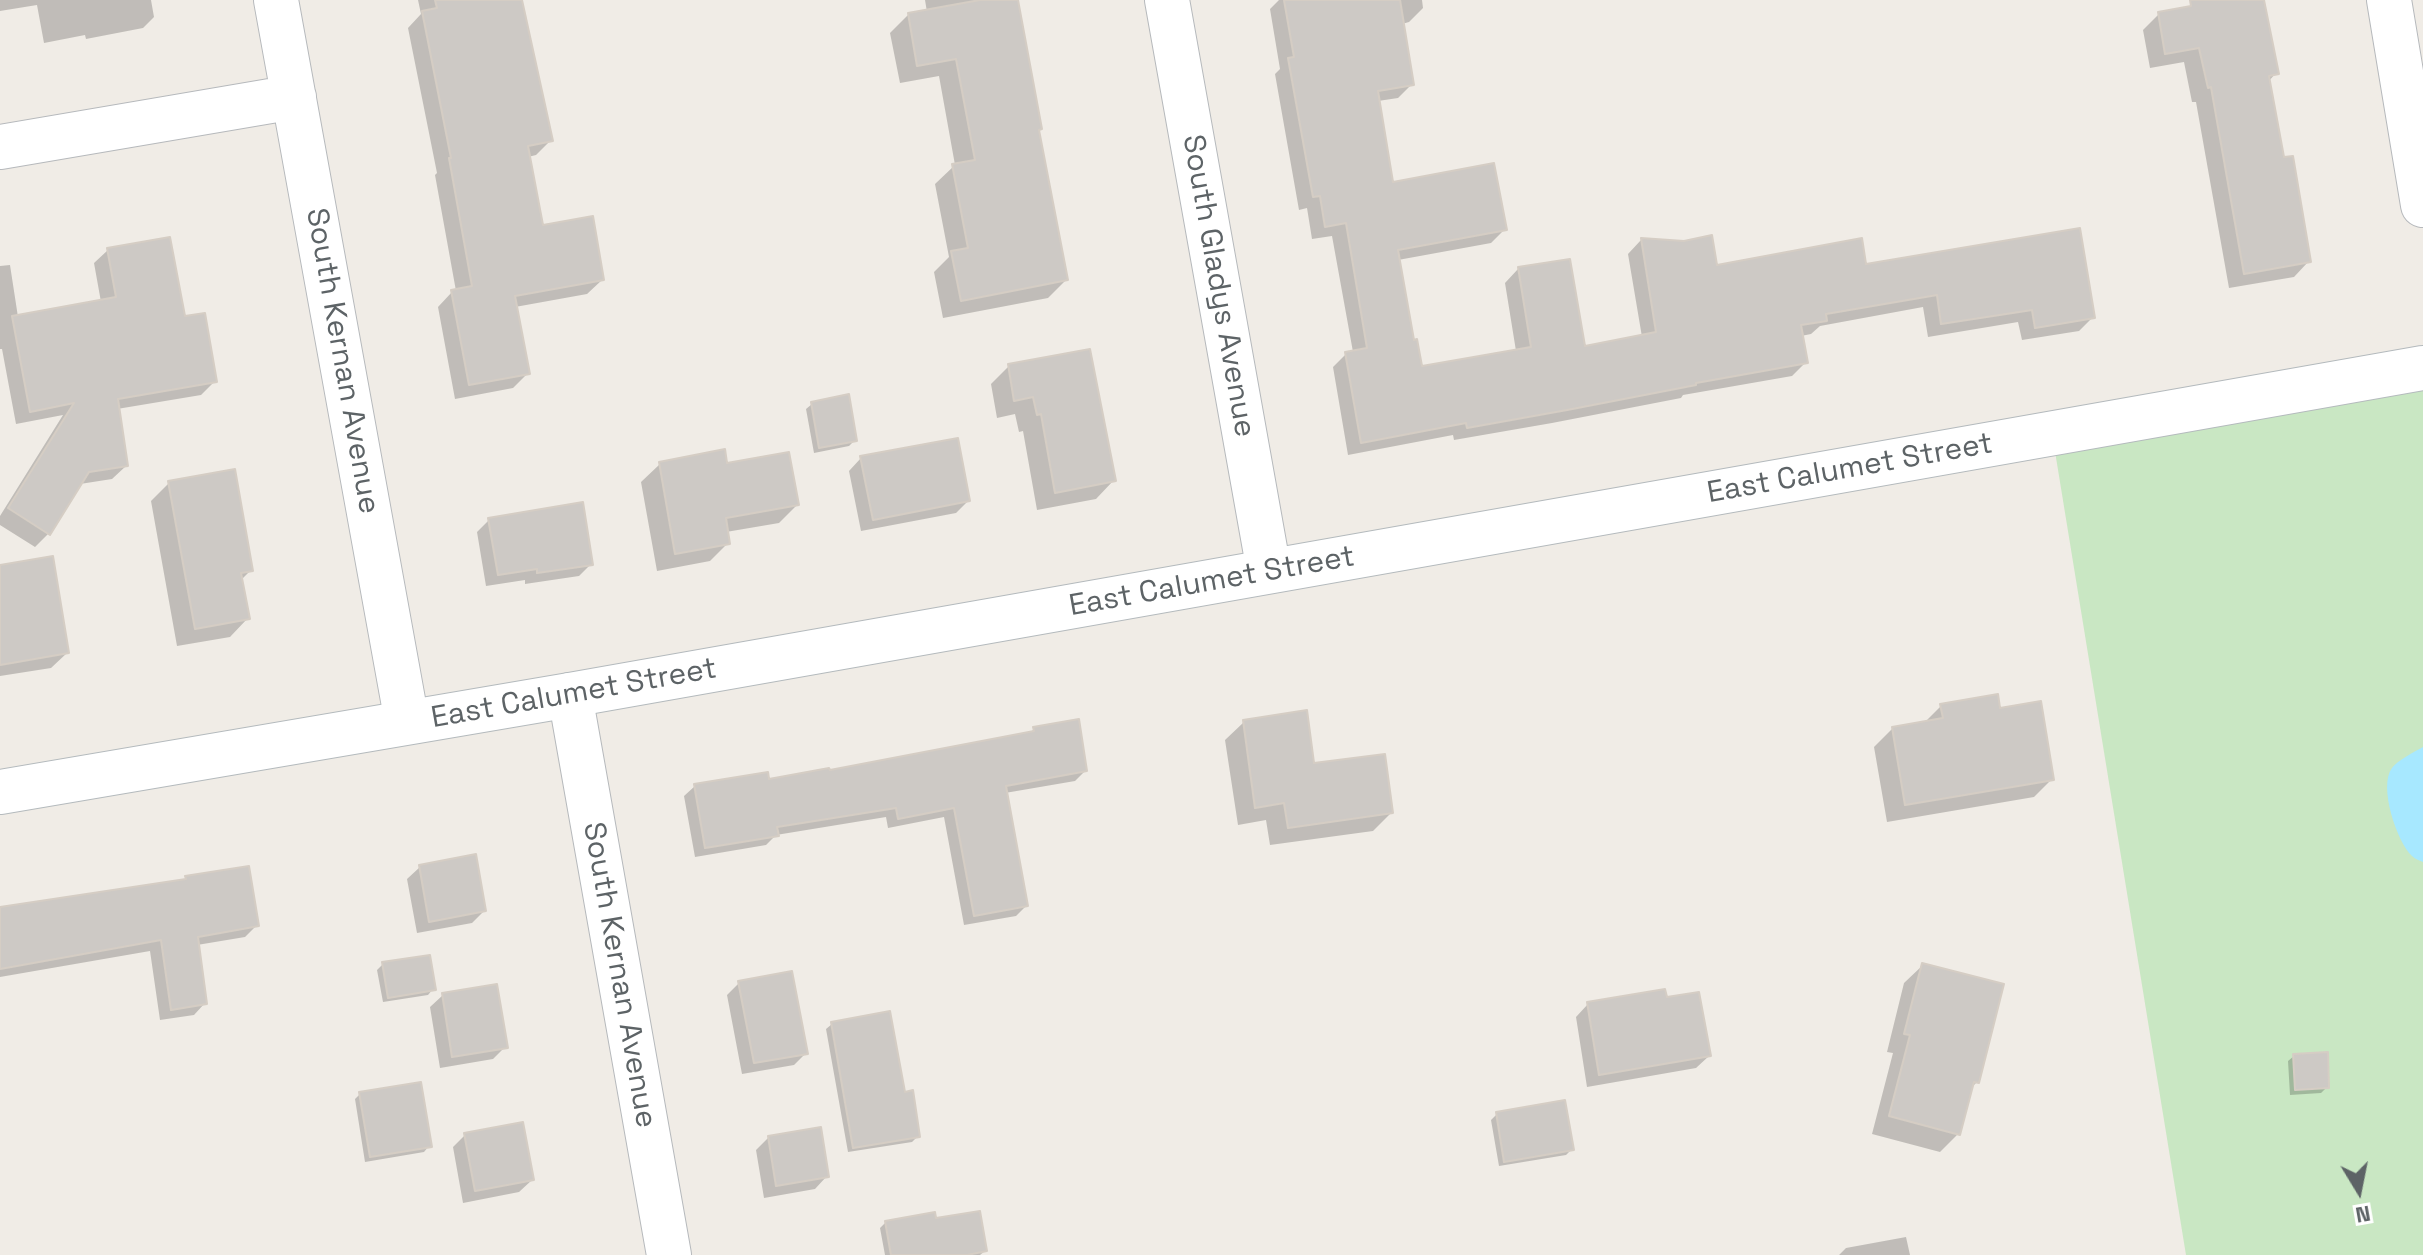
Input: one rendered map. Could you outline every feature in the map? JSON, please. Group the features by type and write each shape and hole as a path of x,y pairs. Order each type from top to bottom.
{"main road":[{"name":"South Kernan Avenue","path":"276,0 407,722"},
{"name":"South Gladys Avenue","path":"1167,0 1269,571"},
{"path":"2389,0 2423,205"},
{"path":"0,147 294,97"},
{"name":"East Calumet Street","path":"0,792 570,695 2423,368"},
{"name":"South Kernan Avenue","path":"570,695 669,1255"}],"green space":[{"path":"2423,369 2423,1255 2186,1255 2052,433"}],"water":[{"path":"2423,747 2423,862 2406,849 2395,827 2387,787 2392,768"}],"building":[{"path":"435,0 522,0 553,141 528,146 543,225 593,216 604,280 515,296 530,374 469,385 451,290 472,286 422,11 437,8"},
{"path":"980,0 1018,0 1068,280 961,301 951,251 968,248 952,164 975,160 956,59 917,66 908,13"},
{"path":"1284,0 1400,0 1414,85 1378,91 1393,182 1494,163 1507,230 1398,250 1414,340 1417,339 1422,366 1531,347 1518,267 1570,259 1585,346 1656,332 1641,238 1684,241 1712,235 1717,265 1862,238 1866,264 2080,228 2095,318 2035,328 2032,310 1941,324 1937,295 1826,314 1827,321 1801,325 1808,363 1467,428 1466,423 1361,443 1345,352 1367,348 1346,223 1325,227 1320,196 1313,197 1288,58 1294,57"},
{"path":"2190,0 2264,0 2279,74 2269,76 2284,157 2293,156 2311,262 2244,274 2211,87 2208,88 2199,48 2165,54 2158,12 2191,6"},
{"path":"170,237 185,316 205,313 217,382 118,399 128,466 89,472 50,535 8,508 74,403 30,412 12,316 116,297 107,248"},
{"path":"1090,349 1116,481 1055,493 1041,414 1037,415 1033,397 1014,401 1008,364"},
{"path":"849,394 857,441 819,448 811,402"},
{"path":"958,438 970,501 873,520 860,456"},
{"path":"725,449 727,463 789,452 799,505 726,518 730,544 675,554 659,462"},
{"path":"235,469 253,571 241,573 250,619 195,629 168,481"},
{"path":"583,502 593,565 498,575 488,518"},
{"path":"53,556 69,653 0,665 0,565"},
{"path":"1998,694 2000,708 2041,701 2054,780 1905,805 1892,727 1943,718 1940,704"},
{"path":"1307,710 1314,763 1385,754 1393,813 1288,828 1284,803 1255,808 1243,720"},
{"path":"1079,719 1087,771 1006,786 1028,906 974,916 954,808 898,819 896,808 777,827 779,836 705,848 694,784 768,772 769,779 830,770 1034,731 1033,727"},
{"path":"476,854 486,911 429,922 419,865"},
{"path":"249,866 259,926 198,937 207,1004 171,1010 161,940 0,969 0,907 186,879 185,876"},
{"path":"430,955 436,990 388,998 382,962"},
{"path":"1922,963 2004,984 1979,1083 1974,1082 1960,1135 1889,1116 1910,1035 1904,1034"},
{"path":"792,971 808,1054 754,1063 738,981"},
{"path":"497,984 508,1048 452,1057 442,993"},
{"path":"1665,989 1667,997 1699,992 1711,1056 1599,1075 1587,1002"},
{"path":"890,1011 905,1092 913,1090 920,1137 853,1148 831,1022"},
{"path":"2328,1052 2329,1088 2295,1090 2293,1054"},
{"path":"421,1082 432,1147 370,1157 359,1092"},
{"path":"1565,1100 1574,1150 1504,1162 1496,1112"},
{"path":"523,1122 534,1180 475,1191 464,1133"},
{"path":"821,1127 829,1177 776,1186 768,1136"},
{"path":"980,1211 987,1251 967,1255 891,1255 885,1221 935,1212 936,1218"}]}
